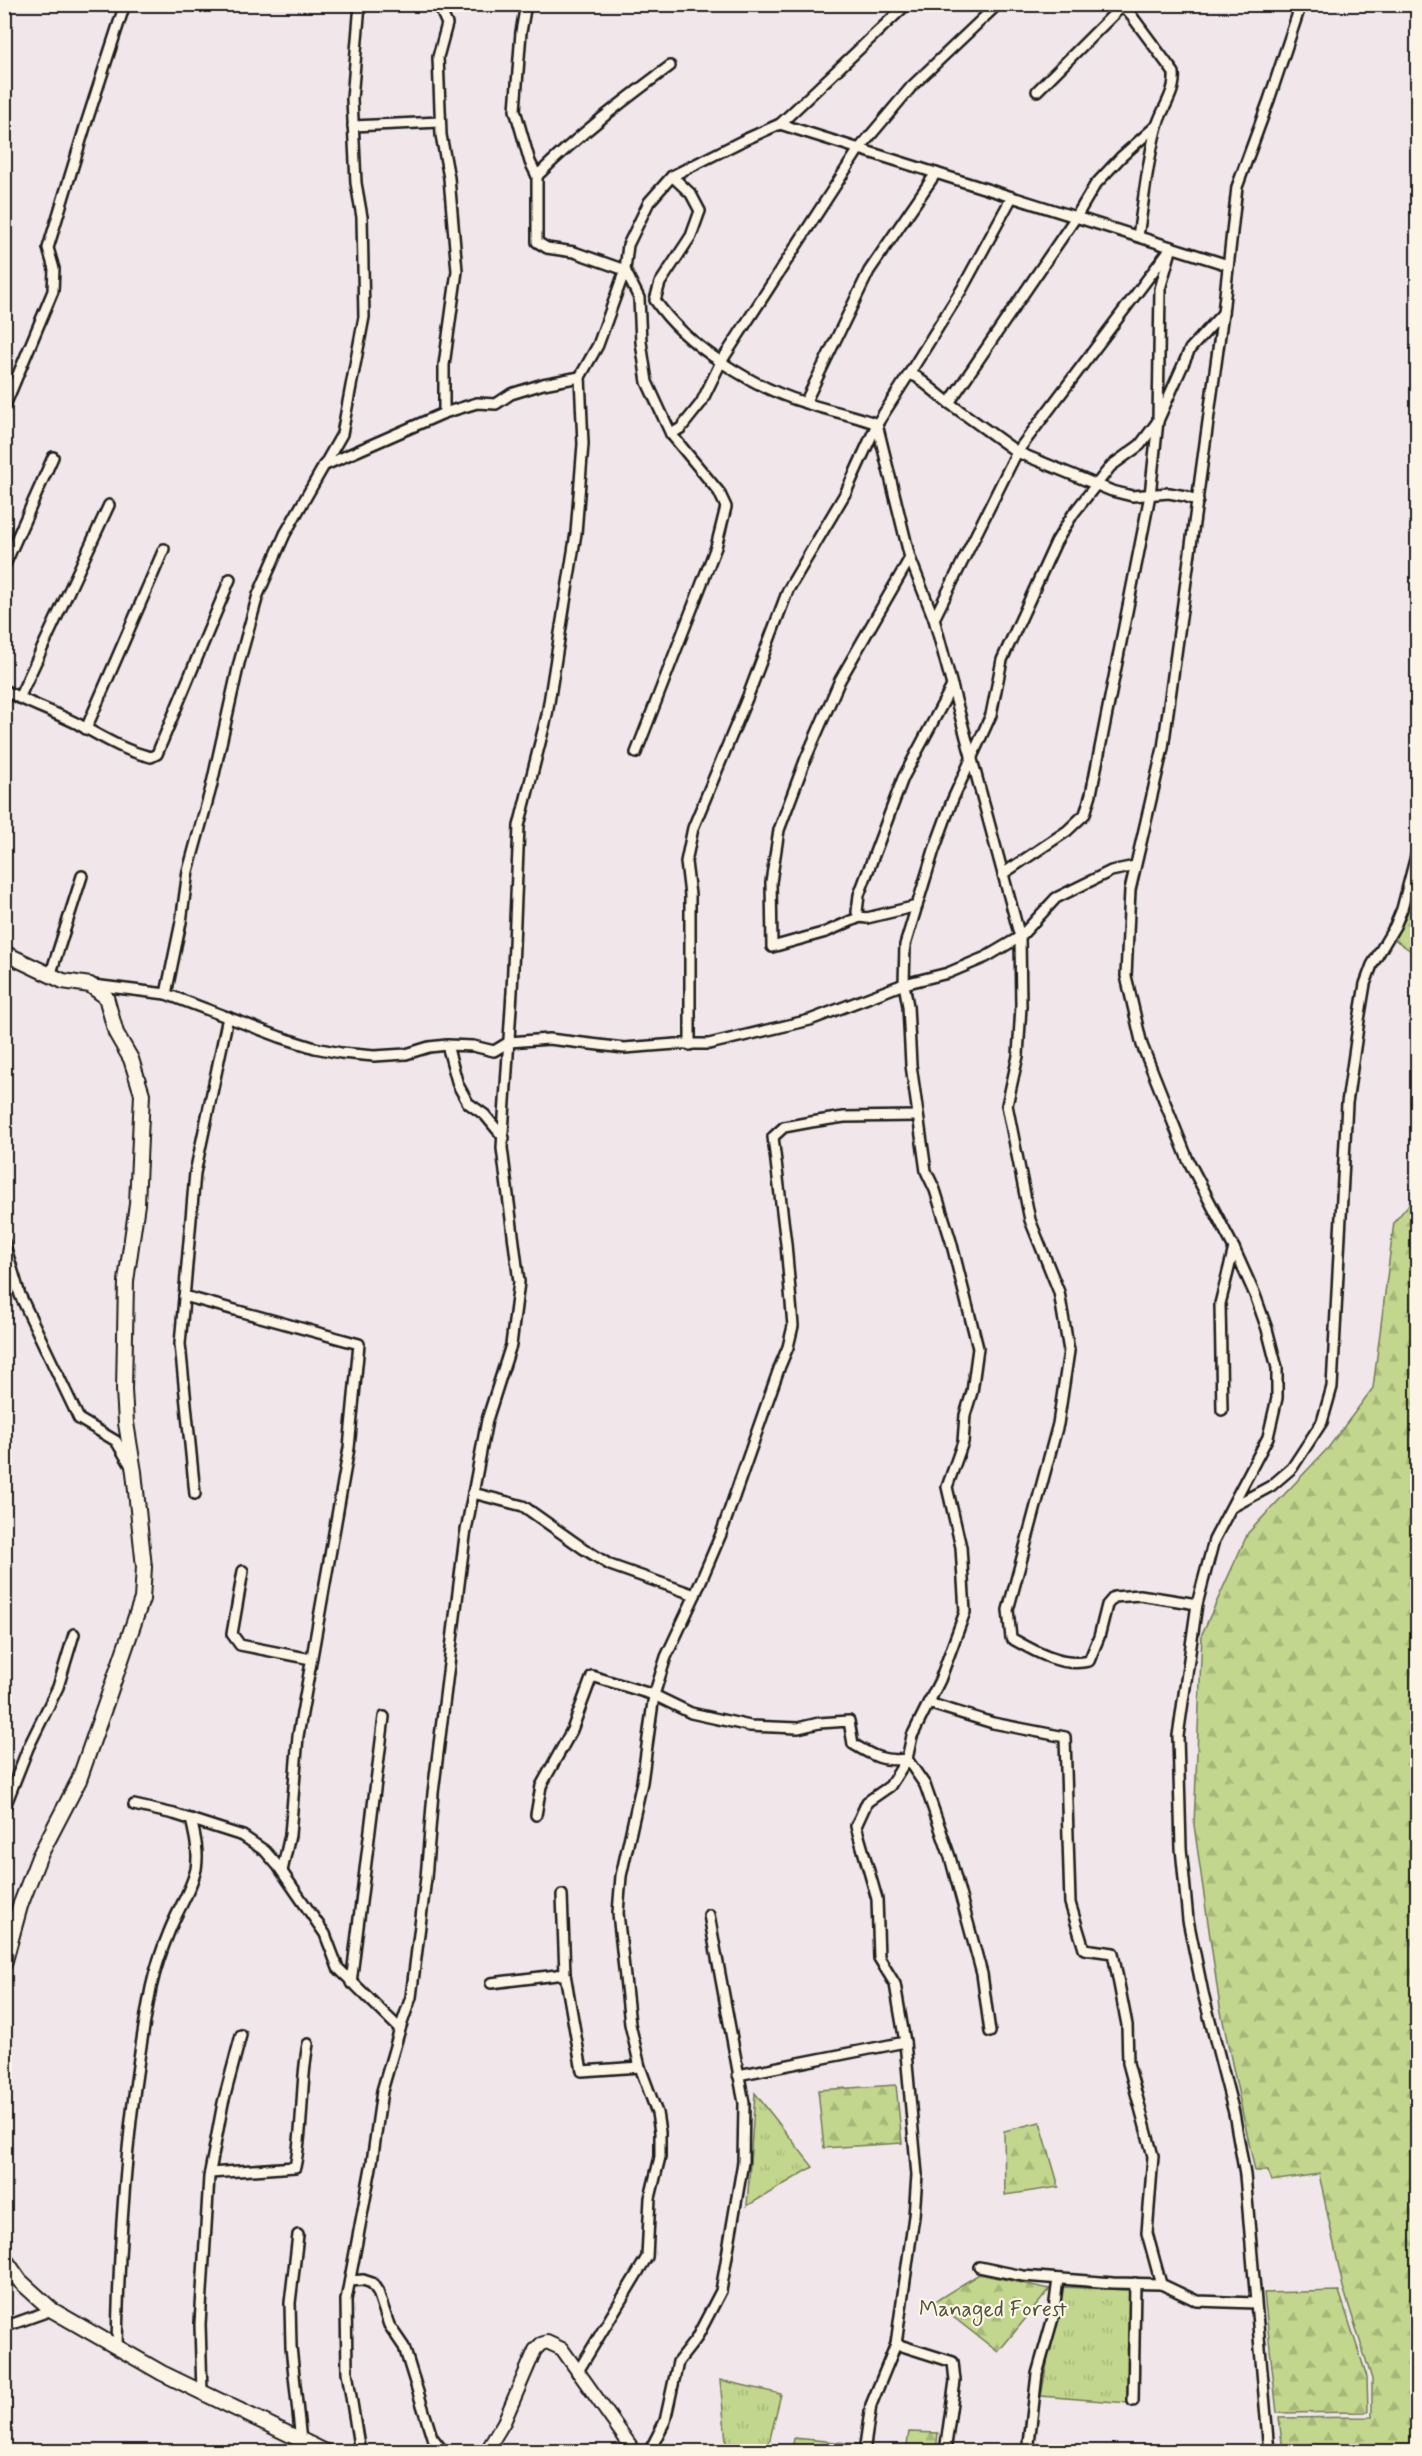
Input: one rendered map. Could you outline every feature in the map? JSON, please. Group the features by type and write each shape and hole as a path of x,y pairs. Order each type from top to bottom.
{"main road":[{"path":"4,953 63,981 90,985 106,997 116,1033 131,1059 142,1094 137,1204 126,1288 124,1390 144,1567 142,1599 79,1780 39,1857 20,1906 4,1964"},
{"path":"4,2258 20,2281 52,2310 201,2393 326,2451"}],"street":[{"path":"4,408 53,291 54,269 48,249 125,4"},
{"path":"166,994 181,922 188,872 258,595 285,534 342,434 364,317 362,217 356,183 352,99 360,4"},
{"path":"438,4 447,24 438,57 440,122 455,225 457,271 444,365 444,412"},
{"path":"526,4 520,32 515,110 530,162 537,176 537,242 548,248 574,252 625,270 639,298 641,342 647,382 671,434 719,492 726,507 716,547 636,753"},
{"path":"360,2451 345,2346 346,2300 372,2162 382,2091 399,2029 411,1997 451,1644 473,1493 487,1420 511,1345 519,1282 502,1148 519,826 547,715 576,533 583,444 580,377 598,345 625,270 628,245 649,202 672,176 780,124 907,4"},
{"path":"671,434 681,428 701,403 721,362 859,149 912,86 998,4"},
{"path":"1269,2451 1245,2175 1234,2113 1203,1993 1188,1920 1181,1848 1178,1736 1197,1604 1214,1540 1269,1437 1277,1398 1277,1368 1267,1329 1234,1248 1188,1160 1142,1045 1126,976 1130,890 1163,748 1223,313 1237,188 1300,4"},
{"path":"1037,91 1122,6 1173,73 1174,80 1169,99 1157,124 1138,236"},
{"path":"537,176 605,114 670,66"},
{"path":"353,126 440,122"},
{"path":"780,124 1228,264"},
{"path":"950,403 1076,217 1095,185 1157,124"},
{"path":"805,403 869,271 936,173"},
{"path":"672,176 691,194 700,210 691,236 660,283 655,300 666,316 721,362 760,385 805,403 877,424"},
{"path":"690,1045 690,895 686,862 693,828 748,696 788,590 846,492 877,424 962,289 1012,197"},
{"path":"1004,873 1067,831 1085,814 1091,794 1150,495 1158,421 1160,289 1172,247"},
{"path":"934,619 1017,452 1172,247"},
{"path":"864,2451 871,2405 896,2344 914,2216 917,2175 905,2042 895,1984 879,1958 877,1899 856,1826 867,1802 890,1786 907,1759 912,1736 940,1680 965,1612 961,1547 947,1487 963,1442 965,1415 972,1392 978,1348 951,1241 935,1190 926,1171 917,1116 904,984 905,945 934,850 970,759 991,715 1002,660 1045,563 1073,514 1111,466 1140,446 1158,421 1190,349 1223,313"},
{"path":"909,374 917,377 1017,452 1112,491 1132,496 1169,493 1198,501"},
{"path":"323,466 444,412 477,403 496,404 511,394 543,384 580,377"},
{"path":"877,424 910,558 934,619 1020,937 1021,1006 1018,1056 1007,1105 1030,1220 1059,1292 1069,1351 1058,1424 1008,1610 1011,1638 1037,1653 1076,1665 1089,1661 1099,1637 1107,1605 1114,1597 1140,1595 1197,1604"},
{"path":"4,567 53,457"},
{"path":"19,698 109,506"},
{"path":"86,729 164,549"},
{"path":"910,558 840,680 806,758 779,830 771,882 771,947 826,932 860,916 867,918 917,906"},
{"path":"4,690 116,745 151,757 157,754 230,579"},
{"path":"860,916 857,912 859,896 903,778 952,686"},
{"path":"1232,1507 1271,1486 1292,1468 1322,1422 1332,1387 1347,1103 1359,1020 1371,964 1398,917 1418,848"},
{"path":"90,985 166,994 315,1048 341,1053 374,1056 406,1054 429,1047 447,1045 473,1046 495,1051 509,1042 549,1039 624,1048 709,1044 810,1020 904,984 948,974 986,957 1020,937 1056,898 1111,871 1136,866"},
{"path":"50,976 82,876"},
{"path":"195,1494 180,1344 183,1296 195,1173 228,1017"},
{"path":"447,1045 451,1066 463,1094 504,1138"},
{"path":"577,2373 647,2257 650,2198 660,2157 660,2132 657,2112 640,2067 630,2024 618,1913 621,1876 642,1782 654,1695 666,1657 721,1534 788,1347 793,1326 785,1232 773,1137 784,1127 844,1117 917,1116"},
{"path":"4,1242 20,1295 79,1419 116,1441 134,1472"},
{"path":"1222,1410 1220,1304 1234,1248"},
{"path":"183,1296 359,1344 350,1448 298,1736 290,1834 282,1871"},
{"path":"473,1493 523,1506 610,1565 695,1595"},
{"path":"243,1571 232,1634 240,1645 311,1659"},
{"path":"4,1809 28,1748 58,1687 74,1634"},
{"path":"536,1815 541,1786 572,1730 592,1677 654,1695 691,1713 750,1726 798,1728 819,1723 849,1721 853,1744 871,1755 889,1761 907,1759"},
{"path":"928,1703 993,1723 1065,1737 1070,1903 1084,1949 1113,1953 1127,2025 1128,2063 1153,2156 1147,2233 1161,2284"},
{"path":"351,1983 384,1716"},
{"path":"907,1759 925,1785 950,1857 982,1974 990,2032"},
{"path":"134,1805 191,1819 243,1836 265,1851 282,1871 325,1934 338,1968 399,2029"},
{"path":"117,2347 118,2256 123,2183 139,2062 152,1986 169,1932 196,1869 197,1846 191,1819"},
{"path":"562,1895 565,1974 582,2071 640,2067"},
{"path":"649,2451 665,2421 678,2362 696,2339 721,2291 743,2162 744,2103 709,1915"},
{"path":"491,1983 565,1974"},
{"path":"201,2393 200,2324 210,2173 223,2103 241,2035"},
{"path":"738,2074 905,2042"},
{"path":"210,2173 295,2167 301,2138 303,2071 308,2044"},
{"path":"298,2235 290,2303 291,2347 301,2440"},
{"path":"979,2267 1023,2276 1161,2284 1197,2301 1255,2303"},
{"path":"1028,2451 1037,2374 1053,2318 1058,2279"},
{"path":"350,2281 363,2280 372,2283 378,2292 389,2325 404,2347 432,2437 444,2451"},
{"path":"1133,2401 1135,2283"},
{"path":"4,2327 52,2310"},
{"path":"486,2451 504,2422 530,2359 541,2344 547,2342 559,2346 635,2451"},
{"path":"896,2344 953,2362 955,2381 945,2451"}],"green space":[{"path":"1417,870 1417,955 1394,939 1404,921"},
{"path":"1417,1195 1417,2451 1283,2451 1279,2418 1372,2417 1372,2379 1343,2287 1319,2174 1271,2181 1268,2171 1255,2171 1220,2007 1194,1825 1202,1634 1248,1533 1328,1448 1373,1388 1394,1222"},
{"path":"896,2085 902,2143 824,2148 818,2090"},
{"path":"755,2093 813,2167 747,2206"},
{"path":"1040,2122 1059,2187 1005,2195 1004,2131"},
{"name":"Managed Forest","path":"979,2274 1050,2289 998,2352 934,2302"},
{"path":"1061,2287 1130,2290 1128,2403 1041,2396"},
{"path":"1339,2291 1367,2377 1368,2412 1277,2413 1264,2293"},
{"path":"720,2380 781,2394 767,2451 727,2451"},
{"path":"909,2432 938,2433 936,2451 906,2451"},
{"path":"794,2438 857,2444 856,2451 792,2451"}]}
